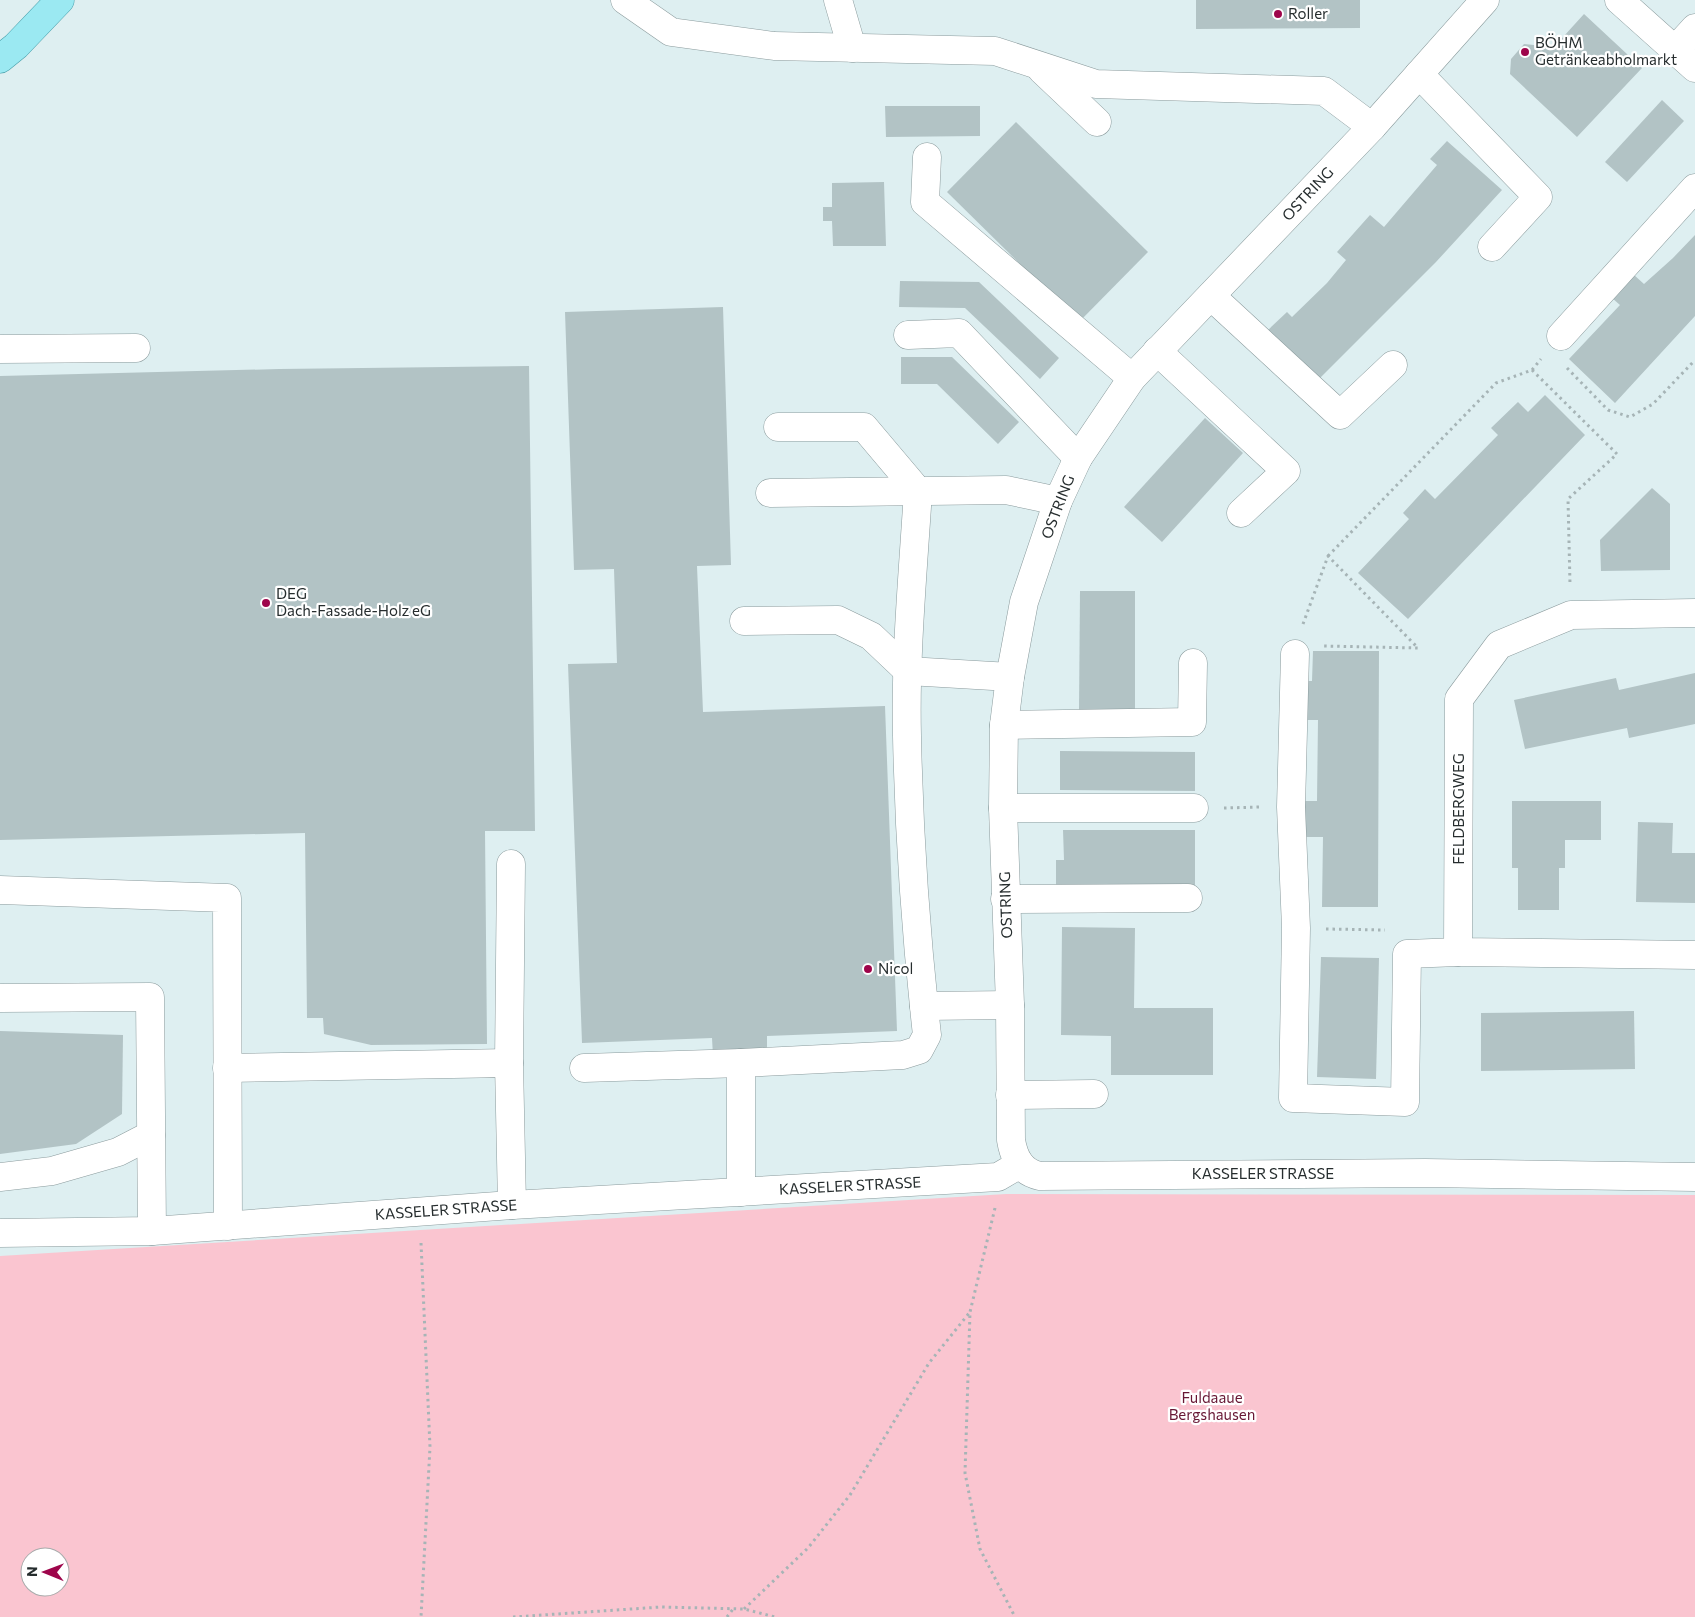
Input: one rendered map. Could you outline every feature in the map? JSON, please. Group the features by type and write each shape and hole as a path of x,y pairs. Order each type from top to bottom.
{"main road":[{"path":"0,60 60,0"}],"street":[{"path":"625,0 671,32 774,46 995,51 1096,84 1324,91 1372,126"},
{"path":"838,0 852,48"},
{"name":"OSTRING","path":"1009,1170 1013,1153 1011,1140 1010,1005 1003,808 1004,725 1010,677 1024,602 1058,501 1078,458 1132,378 1372,126 1485,0"},
{"path":"1619,0 1695,68"},
{"path":"1675,50 1695,28"},
{"path":"1035,64 1097,122"},
{"path":"1419,74 1538,197 1492,248"},
{"path":"927,157 925,202 1132,378"},
{"path":"1555,343 1695,188"},
{"path":"1211,296 1340,415 1393,365"},
{"path":"908,335 959,333 1078,458"},
{"path":"0,349 136,348"},
{"path":"1157,351 1286,471 1241,513"},
{"path":"584,1068 903,1056 919,1050 926,1035 912,881 907,735 908,671 918,491 864,427 778,427"},
{"path":"770,493 1006,490 1058,501"},
{"name":"FELDBERGWEG","path":"1458,952 1459,699 1499,645 1571,615 1695,613"},
{"path":"744,621 838,620 871,636 908,671 1010,677"},
{"path":"1295,650 1291,806 1296,928 1293,1098 1405,1102 1407,954 1458,952 1695,955"},
{"path":"1004,725 1192,722 1193,663"},
{"path":"1003,808 1194,808"},
{"path":"511,864 509,1063 512,1205"},
{"path":"0,890 227,898 228,1226"},
{"path":"1005,899 1188,898"},
{"path":"0,998 150,997 152,1231"},
{"path":"924,1006 1010,1005"},
{"path":"227,1068 509,1063"},
{"path":"741,1063 741,1192"},
{"path":"1010,1095 1094,1094"},
{"path":"0,1177 52,1171 118,1152 151,1135"},
{"name":"KASSELER STRASSE","path":"0,1233 152,1231 419,1211 741,1192 1009,1170 1040,1176 1425,1173 1695,1177"}],"path":[{"path":"1328,556 1418,648 1295,650 1328,556 1496,383 1532,370 1555,343 1608,410 1630,417 1653,404 1695,360"},
{"path":"1532,370 1618,454 1568,499 1571,615"},
{"path":"1194,808 1291,806"},
{"path":"1296,928 1391,931"},
{"path":"1009,1170 995,1210 970,1312 965,1473 980,1549 1015,1617"},
{"path":"419,1211 430,1448 421,1617"},
{"path":"744,1609 808,1548 850,1495 930,1363 970,1312"},
{"path":"513,1617 661,1607 733,1608 775,1617"},
{"path":"727,1617 733,1608"}],"green space":[{"name":"Fuldaaue Bergshausen","path":"1006,1194 1695,1195 1695,1617 0,1617 0,1256"}],"building":[{"name":"Roller","path":"1196,0 1360,0 1360,28 1196,29"},
{"path":"1584,14 1642,68 1577,137 1510,74 1511,59 1524,44 1554,47"},
{"path":"1662,100 1684,121 1627,182 1605,162"},
{"path":"885,106 980,106 980,136 886,137"},
{"path":"1016,122 1148,252 1079,322 947,192"},
{"path":"1447,141 1502,190 1436,262 1317,381 1268,330 1287,312 1292,317 1327,283 1346,260 1337,252 1370,215 1384,227 1437,165 1430,159"},
{"path":"884,182 886,246 833,246 832,221 823,221 823,207 832,207 832,183"},
{"path":"1695,235 1695,316 1615,403 1569,359 1620,305 1612,298 1634,275 1644,284"},
{"path":"900,281 979,282 1059,358 1040,379 965,308 899,307"},
{"path":"723,307 731,565 697,566 703,712 885,706 897,1031 767,1036 767,1054 713,1056 712,1038 582,1043 568,664 617,663 614,569 574,570 565,312"},
{"path":"901,357 952,357 1019,422 998,444 937,384 901,384"},
{"name":"DEG Dach-Fassade-Holz eG","path":"529,366 535,831 485,831 487,1044 371,1045 324,1034 323,1018 307,1018 305,833 0,840 0,376 279,369"},
{"path":"1545,395 1585,435 1408,619 1358,573 1409,519 1403,513 1425,489 1435,499 1498,435 1491,428 1518,402 1528,412"},
{"path":"1205,418 1243,453 1162,542 1124,507"},
{"path":"1652,488 1670,504 1670,570 1601,571 1600,540"},
{"path":"1080,591 1135,591 1135,710 1079,710"},
{"path":"1313,651 1379,651 1378,907 1322,907 1323,837 1304,837 1305,801 1317,801 1318,720 1300,720 1301,681 1312,681"},
{"path":"1695,673 1695,724 1629,738 1627,728 1525,749 1514,700 1616,678 1619,690"},
{"path":"1060,751 1195,752 1195,791 1060,790"},
{"path":"1512,801 1601,801 1601,840 1565,840 1565,868 1559,868 1559,910 1518,910 1518,868 1512,868"},
{"path":"1638,822 1673,823 1672,853 1695,853 1695,903 1636,902"},
{"path":"1063,830 1195,830 1195,885 1056,886 1056,860 1064,860"},
{"path":"1062,927 1135,928 1134,1008 1213,1008 1213,1075 1111,1075 1111,1036 1061,1035"},
{"path":"1321,957 1379,958 1376,1079 1317,1077"},
{"path":"1634,1011 1635,1069 1481,1071 1481,1013"},
{"path":"0,1031 123,1035 122,1114 76,1144 0,1154"}],"place":[{"name":"Roller","path":"1278,14"},
{"name":"BÖHM Getränkeabholmarkt","path":"1525,52"},
{"name":"DEG Dach-Fassade-Holz eG","path":"266,603"},
{"name":"Nicol","path":"868,969"}]}
